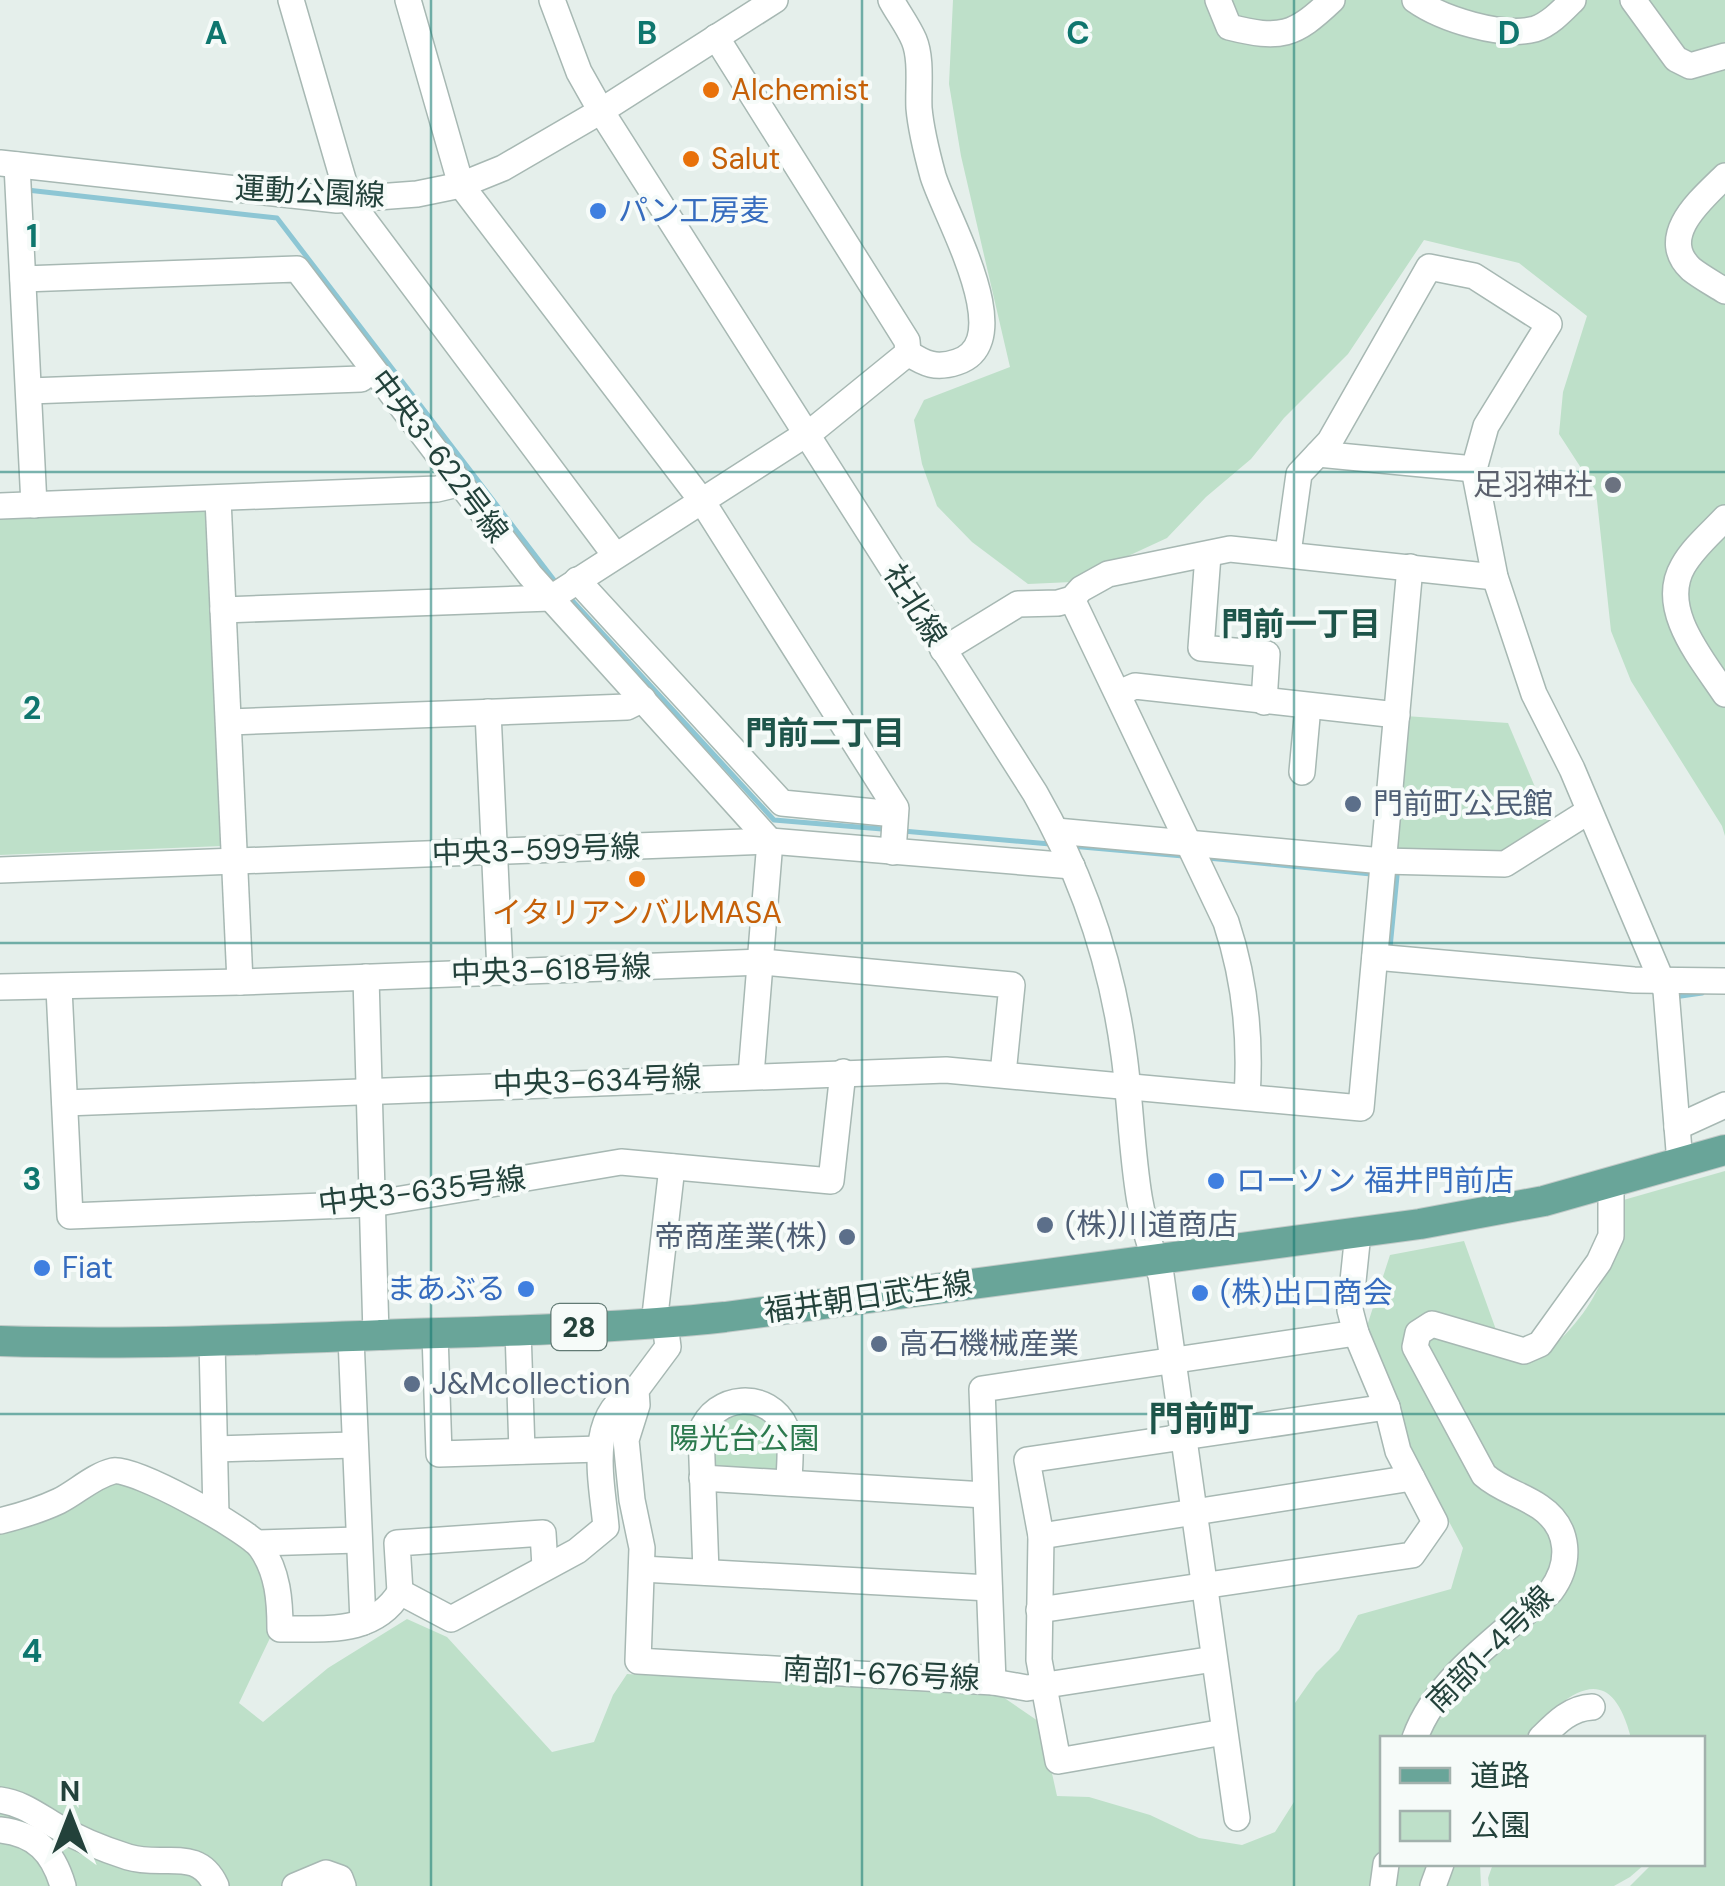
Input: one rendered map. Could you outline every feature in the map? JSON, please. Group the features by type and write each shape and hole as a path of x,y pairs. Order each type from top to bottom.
{"main road":[{"name":"福井朝日武生線","path":"0,1342 114,1344 660,1324 1358,1233 1494,1211 1725,1150"}],"street":[{"path":"291,0 348,200 615,555"},
{"path":"408,0 461,185 702,501 896,808 893,852"},
{"name":"社北線","path":"552,0 580,72 601,111 1063,846 1108,972 1120,1022 1144,1225 1161,1275 1237,1818"},
{"name":"運動公園線","path":"8,164 348,200 388,198 461,185 520,160 775,0"},
{"path":"891,0 916,42 926,148 934,180 968,262 984,328 980,347 966,359 948,365 929,366 908,353"},
{"path":"1218,0 1230,27 1270,35 1290,34 1305,26 1332,0"},
{"path":"1414,0 1472,26 1534,29 1554,19 1572,0"},
{"path":"1633,0 1676,59 1690,66 1725,56"},
{"path":"716,37 907,341 908,353"},
{"path":"8,164 23,279 34,506"},
{"path":"1725,176 1692,209 1679,234 1682,256 1690,268 1725,290"},
{"path":"1288,554 1298,474 1330,441 1429,267 1474,276 1549,324 1486,426 1474,470 1496,577 1534,694 1572,769 1666,991 1680,1162"},
{"name":"中央3-622号線","path":"23,279 297,269 458,484 564,589 643,700 770,841"},
{"path":"223,610 564,589 807,434 908,353"},
{"path":"29,392 361,379 373,370"},
{"path":"1318,454 1474,470"},
{"path":"0,506 437,489 458,484"},
{"path":"218,499 240,982"},
{"path":"1725,518 1683,566 1676,581 1675,604 1702,659 1725,694"},
{"path":"943,650 1018,604 1072,599 1108,574 1230,549 1496,577"},
{"path":"1208,555 1201,648 1267,654 1264,702"},
{"path":"1410,567 1374,957 1634,980 1725,981"},
{"path":"564,589 782,803 896,814"},
{"path":"1072,599 1188,841 1237,954 1248,1034 1248,1097"},
{"path":"1118,692 1135,686 1397,715"},
{"path":"228,722 627,707 643,700"},
{"path":"1302,772 1308,706"},
{"path":"488,712 500,972"},
{"name":"中央3-599号線","path":"0,870 770,841 893,852 1188,841 1206,846 1383,861 1505,864 1588,811"},
{"path":"752,1075 770,841"},
{"name":"中央3-634号線","path":"65,1103 946,1070 1360,1108 1374,957"},
{"name":"中央3-618号線","path":"0,988 762,962 1012,985 1003,1074"},
{"path":"362,1622 354,1445 372,1204 366,977"},
{"name":"中央3-635号線","path":"59,988 70,1216 372,1204 621,1162 831,1181 842,1072"},
{"path":"1677,1127 1725,1105"},
{"name":"南部1-676号線","path":"672,1167 660,1324 668,1347 636,1390 637,1405 626,1440 642,1548 638,1661 993,1682 982,1389 1173,1360"},
{"name":"南部1-4号線","path":"1415,1736 1422,1718 1444,1687 1551,1591 1564,1574 1566,1552 1557,1526 1543,1509 1499,1488 1484,1474 1415,1347 1418,1333 1432,1324 1524,1351 1540,1344 1599,1262 1611,1236 1611,1183"},
{"path":"1038,1610 1412,1555 1435,1522 1398,1451 1388,1407 1356,1333 1350,1310 1358,1233"},
{"path":"518,1330 522,1451"},
{"path":"1173,1360 1356,1333"},
{"path":"435,1334 439,1454 600,1450"},
{"path":"212,1341 216,1516"},
{"path":"400,1592 451,1619 576,1551 606,1528 600,1450 606,1421 620,1398 636,1390"},
{"path":"706,1572 701,1432 705,1420 725,1404 745,1400 768,1406 787,1431 789,1483"},
{"path":"1224,1732 1058,1761 1037,1633 1041,1536 1027,1460 1388,1407"},
{"path":"214,1449 354,1445"},
{"path":"0,1521 59,1501 116,1470 152,1482 258,1543 268,1558 280,1594 280,1630 358,1627 393,1604 400,1592 397,1543 543,1534 545,1567"},
{"path":"702,1478 986,1495"},
{"path":"1041,1536 1412,1478"},
{"path":"258,1543 358,1540"},
{"path":"642,1570 989,1588"},
{"path":"993,1682 1028,1688 1214,1659"},
{"path":"1543,1736 1560,1718 1592,1707"},
{"path":"0,1800 17,1802 72,1835 134,1859 192,1861 208,1868 216,1886"},
{"path":"0,1830 22,1832 37,1841 49,1852 62,1886"},
{"path":"295,1886 326,1873 340,1878 344,1886"}],"green space":[{"path":"953,0 1725,0 1725,836 1631,681 1611,631 1596,491 1559,434 1563,392 1587,316 1519,263 1424,240 1348,354 1284,418 1251,459 1206,497 1167,538 1072,582 1028,584 972,542 937,506 922,464 914,420 924,400 1010,367 961,156 949,84"},
{"path":"202,510 206,513 222,846 0,855 0,518"},
{"path":"1405,716 1508,723 1551,825 1502,856 1397,855 1392,848"},
{"path":"1725,1171 1725,1886 1630,1886 1650,1866 1705,1866 1705,1736 1630,1736 1622,1712 1611,1696 1598,1689 1570,1697 1526,1736 1380,1736 1380,1866 1480,1866 1481,1886 0,1886 0,1530 116,1479 208,1520 262,1561 273,1617 270,1638 239,1703 263,1722 328,1668 407,1619 447,1637 552,1752 594,1742 613,1695 627,1674 1000,1695 1041,1723 1057,1796 1089,1797 1150,1815 1199,1838 1242,1845 1275,1832 1294,1802 1295,1703 1316,1673 1339,1650 1358,1615 1451,1589 1463,1548 1409,1446 1398,1400 1367,1326 1390,1255 1464,1241 1499,1338 1543,1356 1577,1321 1599,1287 1612,1248 1620,1201"},
{"name":"陽光台公園","path":"736,1407 774,1422 783,1470 711,1471 707,1433"},
{"path":"1492,1866 1643,1866 1614,1886 1489,1886"}],"waterway":[{"path":"27,190 277,218 557,584"},
{"path":"568,596 774,820 882,829"},
{"path":"903,831 1050,844"},
{"path":"1071,846 1183,856"},
{"path":"1208,858 1371,874"},
{"path":"1390,948 1397,876 1393,876"},
{"path":"1674,997 1702,993"}],"place":[{"name":"Alchemist","path":"711,90"},
{"name":"Salut","path":"691,159"},
{"name":"パン工房麦","path":"598,211"},
{"name":"足羽神社","path":"1613,485"},
{"name":"門前町公民館","path":"1353,804"},
{"name":"イタリアンバルMASA","path":"637,879"},
{"name":"ローソン 福井門前店","path":"1216,1181"},
{"name":"(株)川道商店","path":"1045,1225"},
{"name":"帝商産業(株)","path":"847,1237"},
{"name":"Fiat","path":"42,1268"},
{"name":"まあぶる","path":"526,1289"},
{"name":"(株)出口商会","path":"1200,1293"},
{"name":"高石機械産業","path":"879,1344"},
{"name":"J&Mcollection","path":"412,1384"}],"district":[{"name":"門前一丁目","path":"1301,624"},
{"name":"門前二丁目","path":"825,733"},
{"name":"門前町","path":"1201,1419"}]}
